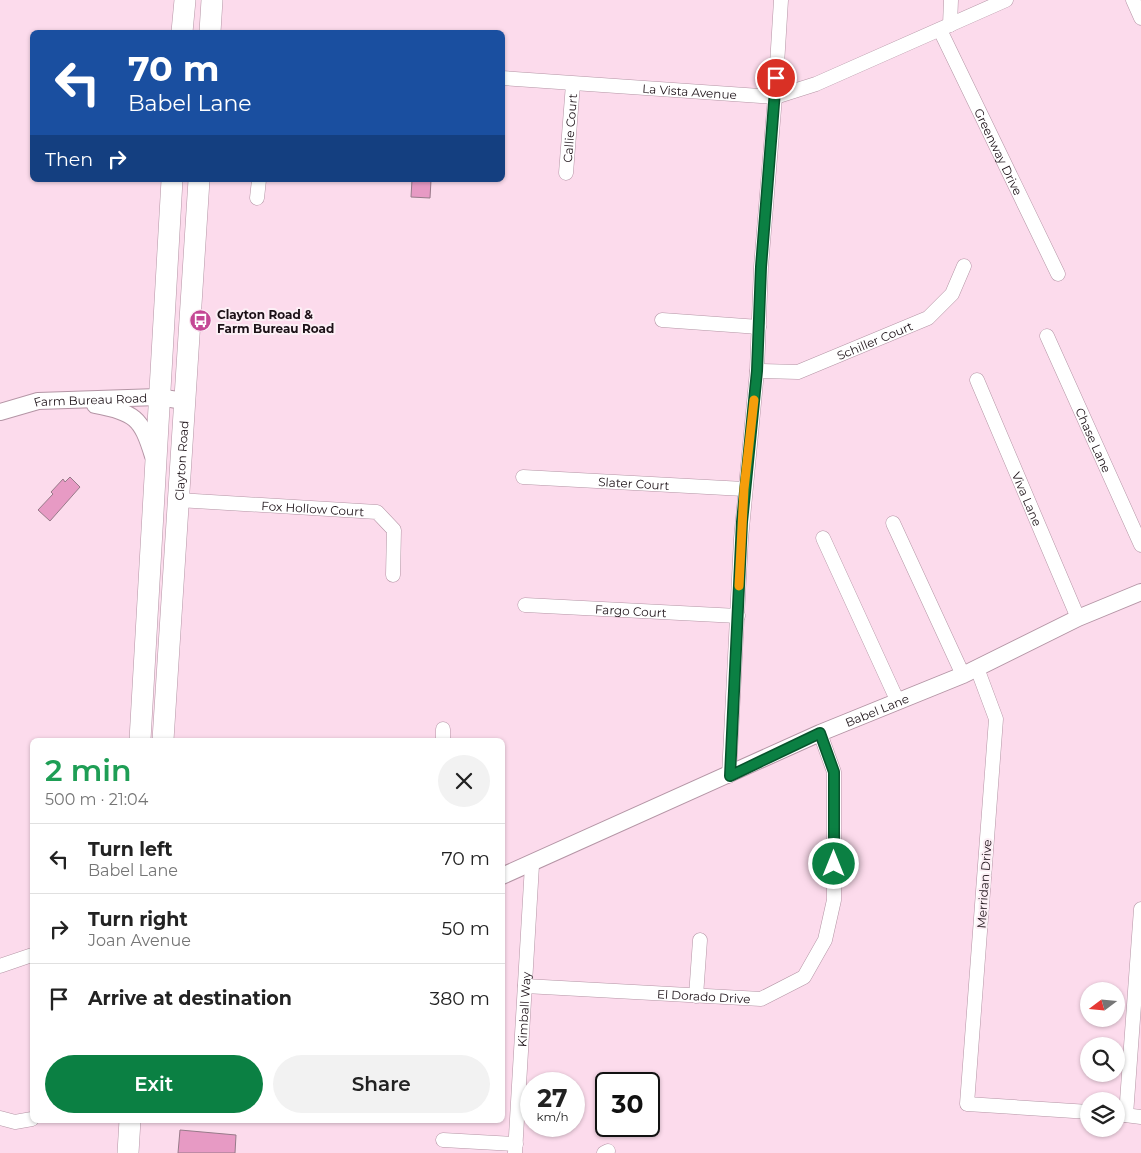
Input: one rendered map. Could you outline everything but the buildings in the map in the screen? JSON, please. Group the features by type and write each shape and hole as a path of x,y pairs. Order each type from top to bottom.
{"main road":[{"path":"182,30 184,0"},
{"path":"210,30 212,0"},
{"name":"Clayton Road","path":"140,738 158,397 172,182"},
{"name":"Clayton Road","path":"163,738 199,182"},
{"path":"128,1153 130,1123"}],"street":[{"path":"730,776 744,489 757,371 761,267 775,97 780,0"},
{"path":"945,27 951,0"},
{"name":"La Vista Avenue","path":"505,78 775,97 816,84 1006,0"},
{"path":"1133,0 1141,18"},
{"name":"Greenway Drive","path":"945,27 1058,274"},
{"name":"Callie Court","path":"566,173 573,84"},
{"path":"257,198 259,182"},
{"name":"Schiller Court","path":"757,371 798,372 928,318 952,294 964,266"},
{"path":"662,320 759,327"},
{"name":"Chase Lane","path":"1047,336 1141,545"},
{"name":"Viva Lane","path":"977,380 1078,618"},
{"name":"Farm Bureau Road","path":"0,412 38,401 158,397 184,401"},
{"path":"68,400 113,409 135,417 146,431 155,462"},
{"name":"Slater Court","path":"523,477 744,489"},
{"name":"Fox Hollow Court","path":"178,500 377,512 394,530 393,575"},
{"path":"893,523 970,672"},
{"path":"823,538 898,702"},
{"name":"Babel Lane","path":"505,875 532,865 730,776 820,733 970,672 1078,618 1141,592"},
{"name":"Fargo Court","path":"525,605 738,616"},
{"name":"Merridan Drive","path":"970,672 996,719 967,1104 1080,1111"},
{"name":"El Dorado Drive","path":"525,986 761,999 804,977 826,940 834,900 834,772 820,733"},
{"name":"Kimball Way","path":"515,1148 532,865"},
{"path":"1123,1092 1141,910"},
{"path":"696,996 700,940"},
{"path":"0,966 30,956"},
{"path":"1125,1115 1141,1117"},
{"path":"0,1118 15,1122 30,1119"},
{"path":"443,1140 515,1148"}],"slow traffic":[{"path":"739,586 744,489 754,400"}],"place":[{"name":"Clayton Road & Farm Bureau Road","path":"201,321"}],"route":[{"path":"776,78 761,267 757,371 744,489 730,776 820,733 834,772 834,864"}]}
